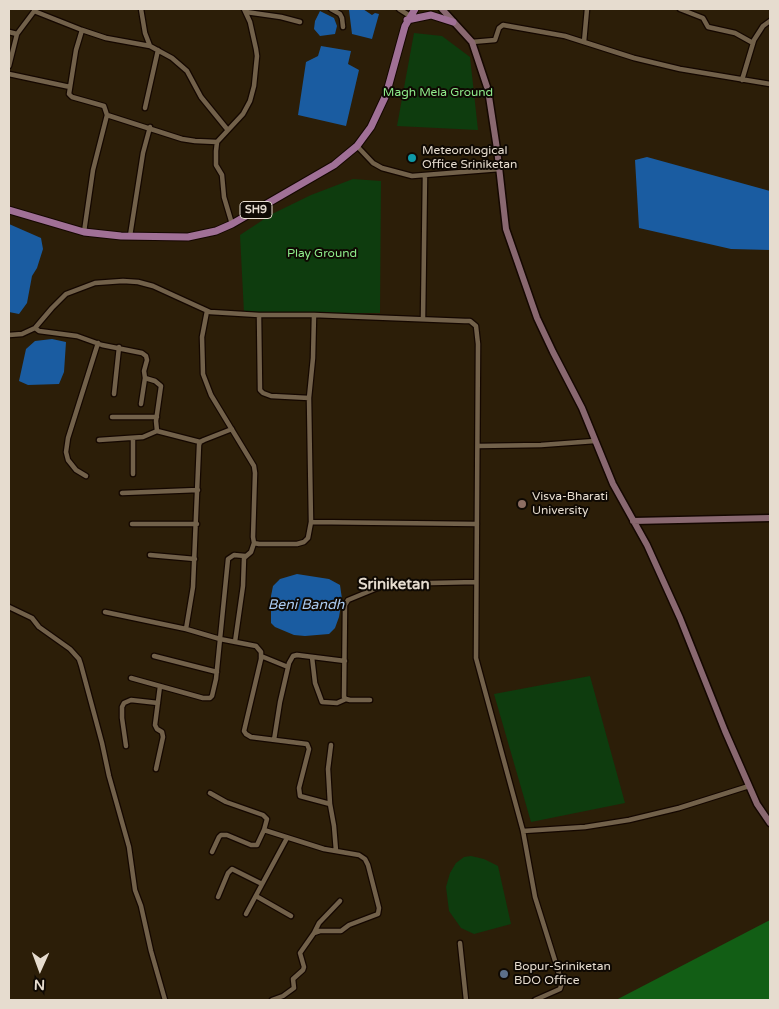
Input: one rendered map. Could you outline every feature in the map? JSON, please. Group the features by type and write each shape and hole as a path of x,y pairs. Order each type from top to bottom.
{"main road":[{"name":"SH9","path":"9,210 84,232 130,236 188,237 216,231 232,224 334,165 357,146 371,127 386,95 409,18 415,9"},
{"path":"442,9 472,42 488,90 500,169 506,229 537,318 582,408 613,484 647,545 680,618 725,731 758,804 770,823"},
{"path":"409,18 431,15 452,22"},
{"path":"634,521 770,518"}],"street":[{"path":"141,9 145,33 150,46"},
{"path":"331,9 340,14 342,26"},
{"path":"399,9 409,18"},
{"path":"584,42 587,9"},
{"path":"680,9 703,18 708,27 735,33 753,43"},
{"path":"9,66 17,34 35,10 106,38 150,46 172,58 187,70 201,98 227,130"},
{"path":"245,11 300,22"},
{"path":"232,224 224,196 222,173 216,165 217,142 243,114 250,101 254,86 257,56 250,22 245,11"},
{"path":"742,80 759,30 770,21"},
{"path":"472,42 495,40 499,28 503,25 565,36 634,58 680,69 770,84"},
{"path":"82,30 76,50 69,94 104,106 107,115 92,170 84,232"},
{"path":"9,32 17,34"},
{"path":"145,108 158,50"},
{"path":"9,74 70,86"},
{"path":"107,115 150,127 182,139 217,142"},
{"path":"130,236 143,153 150,127"},
{"path":"357,146 374,163 382,168 412,176 500,169"},
{"path":"423,319 425,175"},
{"path":"9,335 22,334 35,328 66,294 95,283 107,282 138,282 153,286 207,311 259,315 466,321 476,328 478,344 476,658 523,831 535,897 562,983 560,989 535,1000"},
{"path":"131,678 203,698 210,698 214,693 228,559 234,555 245,556 251,552 254,542 254,466 211,395 203,374 202,337 207,311"},
{"path":"259,315 260,390 270,396 309,398"},
{"path":"254,542 260,544 297,544 304,542 308,538 311,522 309,398 313,358 314,316"},
{"path":"35,328 39,332 77,336 98,343 135,350 146,356 141,404"},
{"path":"86,476 76,470 68,460 66,452 68,438 98,343"},
{"path":"114,394 119,348"},
{"path":"145,378 156,381 161,386 155,427 157,430"},
{"path":"112,417 156,418"},
{"path":"99,440 133,438 149,435 157,430 200,442 232,429"},
{"path":"133,438 133,474"},
{"path":"478,446 541,445 596,441"},
{"path":"186,629 193,588 200,442"},
{"path":"122,493 198,490"},
{"path":"311,522 477,524"},
{"path":"132,524 196,524"},
{"path":"150,555 194,559"},
{"path":"235,642 245,556"},
{"path":"346,699 343,692 345,605 348,600 387,584 476,582"},
{"path":"9,607 32,618 39,627 70,649 79,659 129,847 135,890 166,1000"},
{"path":"105,612 256,646 261,656 244,731 251,737 307,744 309,750 299,788 300,796 330,804"},
{"path":"154,656 216,672"},
{"path":"261,656 288,667"},
{"path":"274,740 280,702 288,667 293,656 345,661"},
{"path":"312,657 315,683 322,702 337,703 346,699 370,700"},
{"path":"156,770 164,737 162,732 155,727 160,686"},
{"path":"126,746 122,718 124,703 131,700 158,703"},
{"path":"331,745 328,769 336,851"},
{"path":"523,831 585,827 629,820 679,808 750,786"},
{"path":"210,793 226,802 263,815 267,819 258,844 255,846 227,835 221,835 212,852"},
{"path":"264,830 324,849 355,853 365,859 380,912 349,925 341,931 320,931 314,933"},
{"path":"246,914 287,838"},
{"path":"218,897 231,869 236,869 262,884"},
{"path":"256,896 291,916"},
{"path":"272,1000 283,996 294,988 293,979 304,967 300,954 320,923 340,901"},
{"path":"460,943 466,1000"}],"green space":[{"name":"Magh Mela Ground","path":"414,33 442,36 470,57 478,130 397,126"},
{"name":"Play Ground","path":"353,179 381,181 380,313 244,313 240,235 272,214 311,195"},
{"path":"590,676 625,803 531,822 494,694"},
{"path":"471,856 484,859 498,866 511,924 474,934 461,928 449,911 446,887 450,873 456,863 464,857"},
{"path":"770,920 770,1000 616,1000"}],"water":[{"path":"363,9 372,15 375,13 379,14 372,39 352,34 349,10"},
{"path":"320,11 334,18 337,26 335,34 320,36 314,29 315,21"},
{"path":"321,46 351,51 348,64 359,70 346,126 298,115 306,62 318,56"},
{"path":"647,157 770,191 770,250 731,249 639,228 635,160"},
{"path":"9,224 41,238 43,249 37,268 32,276 27,303 19,314 9,312"},
{"path":"52,339 66,342 64,372 59,384 28,385 19,381 26,349 35,341"},
{"name":"Beni Bandh","path":"297,574 329,579 340,585 342,599 339,617 335,628 329,634 294,635 275,627 271,623 273,586 280,579"}],"place":[{"name":"Meteorological Office Sriniketan","path":"412,158"},
{"name":"Visva-Bharati University","path":"522,504"},
{"name":"Bopur-Sriniketan BDO Office","path":"504,974"}],"district":[{"name":"Sriniketan","path":"394,585"}]}
